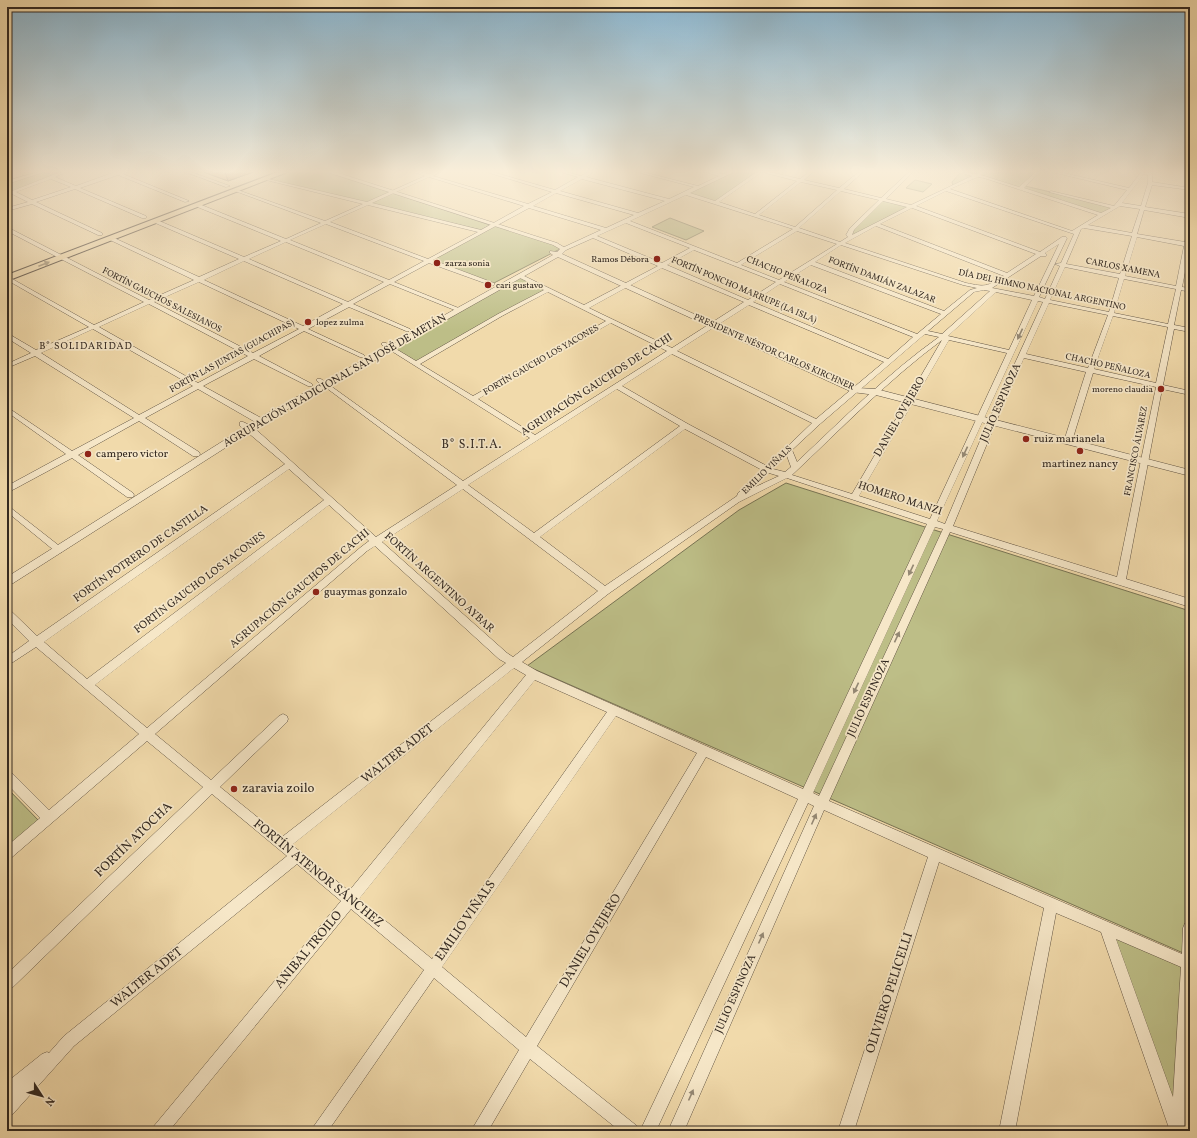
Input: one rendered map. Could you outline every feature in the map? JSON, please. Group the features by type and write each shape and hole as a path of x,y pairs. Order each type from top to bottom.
{"main road":[{"path":"7,269 126,224"},
{"path":"7,278 147,224"}],"street":[{"path":"79,224 100,234"},
{"path":"162,224 408,330"},
{"path":"246,224 456,308"},
{"path":"7,366 321,224"},
{"path":"332,224 492,284"},
{"path":"452,224 481,231"},
{"path":"588,224 607,230"},
{"name":"AGRUPACIÓN TRADICIONAL SAN JOSÉ DE METÁN","path":"257,419 456,308 492,284 619,224"},
{"name":"CHACHO PEÑALOZA","path":"634,224 921,335 945,337 1011,352"},
{"name":"DÍA DEL HIMNO NACIONAL ARGENTINO","path":"781,224 965,284 1190,330"},
{"path":"737,265 802,224"},
{"path":"852,237 849,235 857,224"},
{"path":"877,224 1007,275"},
{"name":"AGRUPACIÓN GAUCHOS DE CACHI","path":"7,854 358,554 535,438 842,243 877,224"},
{"name":"CARLOS XAMENA","path":"959,224 1040,253 1058,262 1121,278 1190,290"},
{"path":"1047,224 1073,233"},
{"name":"EMILIO VIÑALS","path":"736,500 787,475 795,468 829,421 855,390 887,361 921,335 972,291 992,286 1040,253 1087,224"},
{"path":"1068,442 1090,371 1111,314 1138,224"},
{"name":"FORTÍN LAS JUNTAS (GUACHIPAS)","path":"7,490 252,355 493,225"},
{"name":"PRESIDENTE NÉSTOR CARLOS KIRCHNER","path":"493,225 555,244 558,252 855,390 876,392 910,400 1190,473"},
{"path":"1058,262 1082,227 1188,245"},
{"name":"FORTÍN GAUCHOS SALESIANOS","path":"7,229 310,385"},
{"name":"FRANCISCO ÁLVAREZ","path":"1120,581 1190,230"},
{"name":"FORTÍN PONCHO MARRUPE (LA ISLA)","path":"594,236 887,361"},
{"path":"110,238 362,356"},
{"path":"1058,262 1064,238"},
{"path":"584,308 694,248"},
{"name":"AGRUPACIÓN TRADICIONAL SAN JOSÉ DE METÁN","path":"7,574 56,548 310,385 323,382 362,356 388,346 408,330 520,276 558,252"},
{"name":"JULIO ESPINOZA","path":"676,1131 821,804 948,527 1022,355 1042,300 1058,262"},
{"name":"FORTÍN DAMIÁN ZALAZAR","path":"811,263 946,314"},
{"path":"520,276 672,351 829,421"},
{"path":"7,278 257,419"},
{"path":"418,363 500,315 548,290"},
{"name":"EMILIO VIÑALS","path":"736,500 788,449 829,421 876,392 918,355 945,337 995,290"},
{"name":"JULIO ESPINOZA","path":"648,1131 933,523 1011,352 1042,300"},
{"name":"FORTÍN GAUCHO LOS YACONES","path":"473,399 610,321"},
{"path":"7,335 196,454"},
{"name":"DANIEL OVEJERO","path":"854,497 945,337"},
{"path":"388,346 418,363 535,438"},
{"name":"CHACHO PEÑALOZA","path":"1022,355 1190,393"},
{"path":"323,382 605,591"},
{"name":"HOMERO MANZI","path":"617,386 685,426 766,469 1190,603"},
{"path":"7,409 130,496"},
{"name":"AGRUPACIÓN TRADICIONAL SAN JOSÉ DE METÁN","path":"7,583 130,496 196,454 246,426"},
{"name":"FORTÍN ARGENTINO AYBAR","path":"246,426 328,501 513,663 533,674 805,797 1188,963"},
{"path":"534,537 685,426"},
{"path":"788,449 795,468"},
{"name":"FORTÍN POTRERO DE CASTILLA","path":"7,662 289,465"},
{"name":"WALTER ADET","path":"282,845 605,591 736,500"},
{"name":"FORTÍN GAUCHO LOS YACONES","path":"87,684 328,501"},
{"path":"7,508 56,548"},
{"name":"FORTÍN ATENOR SÁNCHEZ","path":"7,613 37,642 211,787 433,968 528,1048 632,1131"},
{"name":"ANIBAL TROILO","path":"159,1131 350,900 533,674"},
{"name":"EMILIO VIÑALS","path":"319,1131 614,711"},
{"name":"FORTÍN ATOCHA","path":"7,983 283,719"},
{"name":"DANIEL OVEJERO","path":"479,1131 704,751"},
{"path":"7,776 49,818"},
{"name":"OLIVIERO PELICELLI","path":"846,1131 934,854"},
{"name":"WALTER ADET","path":"7,1110 69,1042 296,857"},
{"path":"1007,1131 1051,904"},
{"path":"1106,928 1178,1131"},
{"path":"1178,1131 1190,928"},
{"path":"7,1092 69,1042"}],"green space":[{"path":"456,224 490,225 481,230"},
{"path":"658,224 686,224 704,231 686,240 652,227"},
{"path":"858,224 877,224 851,237 850,233"},
{"path":"493,225 555,244 560,249 492,284 428,261"},
{"path":"520,276 548,290 417,363 392,348"},
{"path":"786,483 1190,611 1190,956 527,666 739,510"},
{"path":"7,788 40,822 7,850"},
{"path":"1110,934 1182,964 1173,1107"}],"place":[{"name":"Ramos Débora","path":"657,259"},
{"name":"zarza sonia","path":"437,263"},
{"name":"cari gustavo","path":"488,285"},
{"name":"lopez zulma","path":"308,322"},
{"name":"moreno claudia","path":"1161,389"},
{"name":"ruiz marianela","path":"1026,439"},
{"name":"martinez nancy","path":"1080,451"},
{"name":"campero victor","path":"88,454"},
{"name":"guaymas gonzalo","path":"316,592"},
{"name":"zaravia zoilo","path":"234,789"}],"district":[{"name":"B° SOLIDARIDAD","path":"86,346"},
{"name":"B° S.I.T.A.","path":"472,445"}]}
